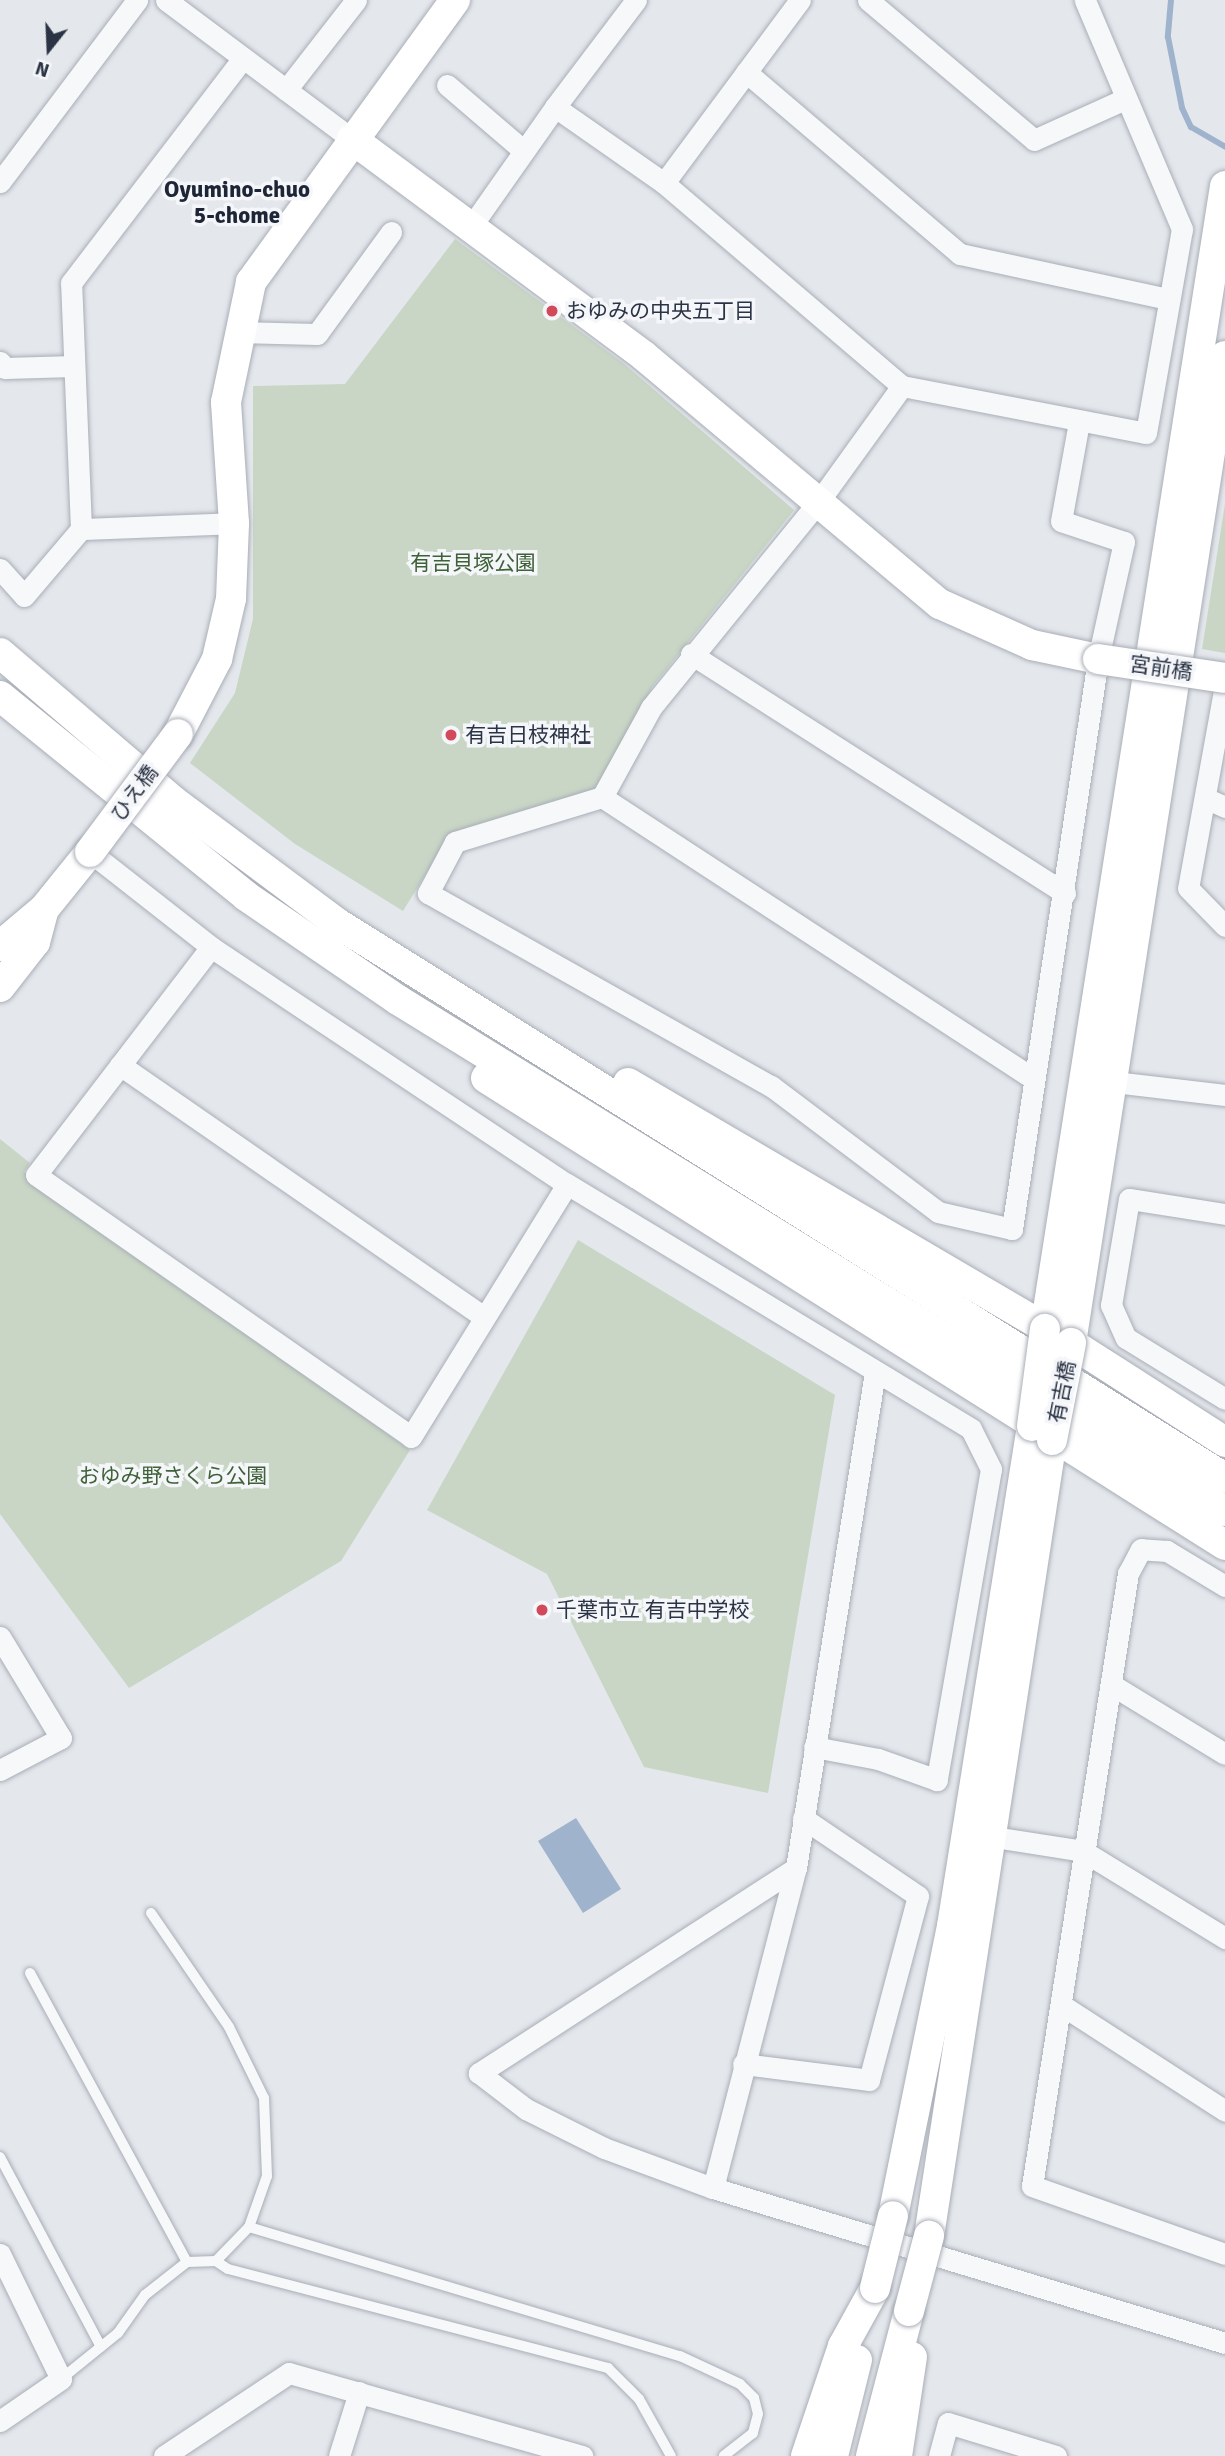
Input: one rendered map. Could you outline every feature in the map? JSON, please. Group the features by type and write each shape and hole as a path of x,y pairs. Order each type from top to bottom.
{"street":[{"path":"0,182 137,0"},
{"path":"166,0 352,139"},
{"path":"286,90 356,0"},
{"name":"ひえ橋","path":"44,909 178,734 204,690 226,628 234,523 226,402 237,332 251,282 455,0"},
{"path":"470,228 555,107 636,0"},
{"path":"664,183 800,0"},
{"path":"868,0 1034,141 1125,99"},
{"path":"555,107 664,183 902,386 1146,433 1182,229 1085,0"},
{"path":"0,569 24,596 80,528 71,283 243,58"},
{"path":"746,72 960,254 1169,299"},
{"path":"447,85 524,151"},
{"name":"宮前橋","path":"352,139 625,340 940,604 1021,641 1098,659 1225,678"},
{"path":"1058,1336 1225,186"},
{"path":"237,332 317,334 391,232"},
{"path":"1058,1336 1114,1082 1225,356"},
{"path":"0,362 5,368 74,366"},
{"path":"902,386 819,500 691,654 651,708 601,797 456,842 428,893 771,1086 938,1213 1012,1229 1065,893 1098,659 1124,542 1060,521 1079,422"},
{"path":"80,528 234,523"},
{"path":"0,653 271,877 450,995 1225,1478"},
{"path":"691,654 1065,893"},
{"path":"1225,685 1188,888 1225,926"},
{"path":"0,696 214,872 398,1000 1225,1511"},
{"path":"601,797 1034,1079"},
{"path":"1205,798 1225,807"},
{"path":"90,852 211,947 567,1184 971,1429 991,1469 937,1780 878,1759 814,1747"},
{"path":"0,946 44,909"},
{"path":"0,987 35,942 44,909"},
{"path":"211,947 36,1175 411,1437 567,1184"},
{"path":"450,995 559,1042 1058,1336 1225,1442"},
{"path":"398,1000 420,1030 456,1059 1042,1433 1225,1545"},
{"path":"120,1065 484,1317"},
{"path":"1114,1082 1225,1095"},
{"path":"1225,1214 1129,1199 1111,1305 1126,1338 1225,1399"},
{"name":"有吉橋","path":"1042,1433 1058,1336"},
{"path":"713,2188 796,1868 875,1372"},
{"path":"871,2456 929,2236 994,1837 1042,1433"},
{"path":"833,2456 893,2216 951,1926 1042,1433"},
{"path":"1225,1586 1167,1551 1141,1549 1128,1573 1112,1685 1083,1851 1063,2006 1032,2186 1225,2254"},
{"path":"0,1637 61,1738 0,1770"},
{"path":"1112,1685 1225,1754"},
{"path":"743,2064 869,2080 918,1896 803,1818"},
{"path":"994,1837 1083,1851 1225,1938"},
{"path":"796,1868 479,2073 526,2109 604,2148 713,2188 1225,2343"},
{"path":"1063,2006 1225,2111"},
{"path":"0,2255 61,2379 0,2421"},
{"path":"806,2456 843,2346 875,2288"},
{"path":"897,2456 913,2372 909,2311"},
{"path":"164,2456 289,2373 583,2456"},
{"path":"339,2456 359,2392"},
{"path":"939,2456 947,2423 1056,2456"}],"lane":[{"path":"150,1913 229,2027 264,2098 267,2176 249,2227 216,2261"},
{"path":"30,1973 187,2262"},
{"path":"0,2157 101,2347"},
{"path":"249,2227 681,2356 740,2384 758,2414 754,2433 724,2456"},
{"path":"61,2379 101,2347 145,2295 187,2262 216,2261 228,2269 608,2368 639,2399 671,2456"}],"green space":[{"name":"有吉貝塚公園","path":"455,239 623,363 794,510 653,686 592,795 451,833 403,911 295,844 190,763 235,693 253,619 253,386 345,384"},
{"path":"1225,504 1225,653 1202,649"},
{"name":"おゆみ野さくら公園","path":"0,1139 30,1163 24,1172 410,1450 341,1561 129,1688 0,1514"},
{"path":"578,1240 835,1395 768,1793 644,1767 547,1574 427,1510"}],"water":[{"path":"576,1818 621,1889 583,1913 538,1841"}],"waterway":[{"path":"1171,0 1168,37 1182,108 1191,127 1225,147"}],"place":[{"name":"おゆみの中央五丁目","path":"552,311"},
{"name":"有吉日枝神社","path":"451,735"},
{"name":"千葉市立 有吉中学校","path":"542,1610"}],"district":[{"name":"Oyumino-chuo 5-chome","path":"237,203"}]}
